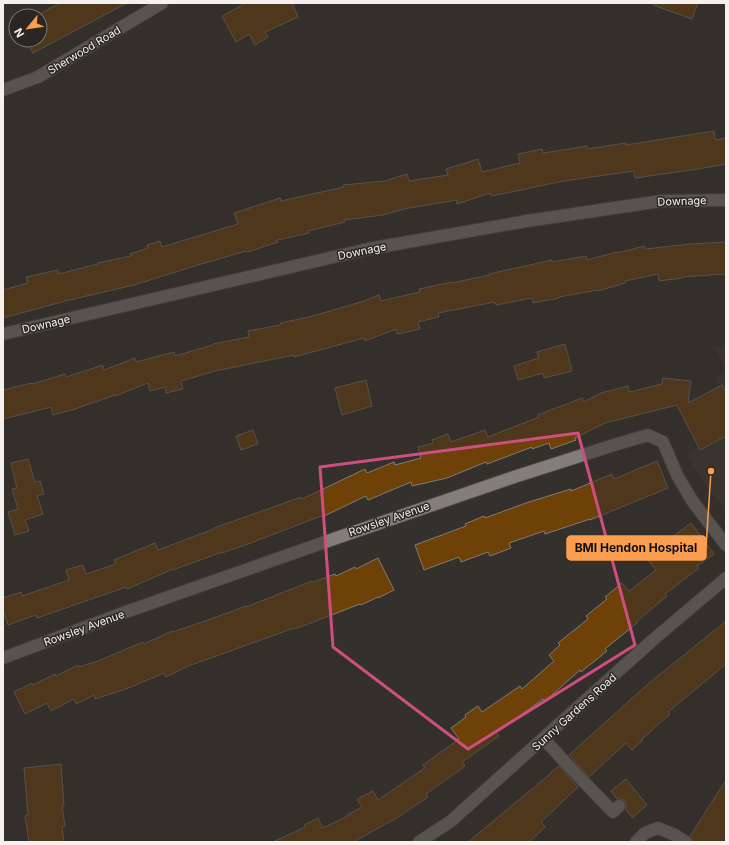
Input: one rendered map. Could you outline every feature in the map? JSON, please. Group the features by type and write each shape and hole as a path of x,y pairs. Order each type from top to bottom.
{"street":[{"name":"Sherwood Road","path":"3,90 38,77 162,3"},
{"name":"Downage","path":"3,334 368,249 527,221 661,201 726,200"},
{"name":"Rowsley Avenue","path":"3,658 120,614 348,534 514,477 607,447 648,436 663,442 677,475 689,495 726,545"},
{"name":"Sunny Gardens Road","path":"419,842 451,821 654,639 726,578"},
{"path":"544,739 613,812 619,806"},
{"path":"636,842 645,833 658,828 675,835 686,842"}],"highlighted area":[{"path":"578,433 635,645 468,749 333,647 320,467"}],"shaded area":[{"path":"726,346 726,371 715,347"},
{"path":"726,371 726,395 715,378"},
{"path":"726,430 726,509 707,487 685,455"}],"building":[{"path":"60,3 127,3 48,45 48,10"},
{"path":"246,3 292,3 298,17 265,32 268,37 255,45 249,34 236,42 222,16"},
{"path":"653,3 698,3 692,19 653,5"},
{"path":"30,48 42,48 33,53"},
{"path":"714,131 715,140 726,138 726,164 635,178 634,171 584,178 491,196 490,193 457,204 456,200 404,209 383,215 344,220 345,222 308,231 309,233 277,240 278,242 247,252 246,251 198,265 134,285 65,301 3,318 3,290 28,283 26,277 58,270 59,274 98,263 131,256 130,254 148,248 147,245 160,241 162,247 238,224 234,213 280,198 281,201 344,187 343,185 385,181 407,174 409,181 448,175 446,169 478,159 482,172 520,163 518,154 542,149 543,153 587,146 587,149 626,143 626,145"},
{"path":"726,242 726,274 682,277 659,281 658,274 625,281 625,283 598,291 533,303 532,298 496,305 495,302 438,313 439,317 418,322 420,329 397,334 396,329 365,341 364,338 294,357 294,355 215,371 181,381 183,389 166,393 165,387 150,391 148,383 115,396 53,415 51,407 3,419 3,390 32,384 65,374 66,377 103,365 104,370 135,358 136,362 174,352 175,356 213,344 249,337 248,331 281,325 280,323 309,317 361,302 379,295 381,301 420,292 419,289 490,275 489,274 552,260 552,262 586,256 587,260 645,246 645,249"},
{"path":"565,344 572,371 544,378 543,373 518,380 514,366 539,358 537,352"},
{"path":"663,378 691,381 688,403 722,385 726,393 726,436 700,450 677,405 605,423 575,438 576,440 551,449 549,443 532,449 532,447 487,464 486,462 447,478 412,486 411,482 368,500 366,496 322,517 321,516 248,544 173,569 127,589 126,587 37,618 36,615 8,625 3,610 3,598 21,592 22,596 69,580 66,570 83,565 86,574 116,564 114,560 155,543 158,550 301,497 302,499 365,469 367,473 394,462 395,465 421,458 418,447 433,443 432,440 448,434 451,442 485,430 488,437 582,398 584,402 601,393 628,386 629,392 662,384"},
{"path":"366,380 372,406 342,415 335,388"},
{"path":"253,430 258,444 241,450 236,436"},
{"path":"28,459 35,482 40,481 44,494 37,496 43,514 25,520 29,531 15,535 8,512 18,509 12,489 17,488 11,463"},
{"path":"657,461 668,488 590,520 545,534 544,531 509,543 511,548 490,556 488,552 461,562 459,557 424,570 415,545 466,526 465,524 484,516 485,518 526,503 571,489 571,491 612,474 614,479"},
{"path":"691,523 714,554 697,566 699,568 665,594 667,596 605,649 607,651 581,672 580,670 545,701 543,699 496,733 499,736 462,762 465,766 426,794 428,797 395,819 353,842 273,842 305,827 304,825 318,818 323,828 348,816 347,815 362,807 357,799 373,791 378,800 425,768 423,765 459,739 451,728 466,717 465,715 478,706 482,712 520,686 522,689 554,661 549,655 560,645 558,643 588,619 586,616 607,599 605,597 622,583 629,591 656,570 648,560 678,538 675,535"},
{"path":"378,558 394,590 361,605 360,604 295,629 294,628 188,666 166,677 164,673 126,689 95,699 94,695 76,704 74,699 51,711 47,703 25,714 14,692 32,683 33,685 55,674 56,676 78,665 79,667 98,661 143,642 144,644 172,631 173,632 246,607 312,581 313,582 335,574 336,576 355,567 356,569"},
{"path":"726,621 726,664 668,712 670,714 632,750 626,743 589,777 569,755 648,684"},
{"path":"61,764 64,806 62,806 65,826 62,827 64,842 29,842 25,816 28,815 24,768"},
{"path":"559,766 578,787 541,822 545,827 529,842 468,842 550,773"},
{"path":"626,779 647,805 632,818 626,809 625,801 617,799 611,791"},
{"path":"726,780 726,842 693,842 690,836"}],"place":[{"name":"BMI Hendon Hospital","path":"711,471"}]}
